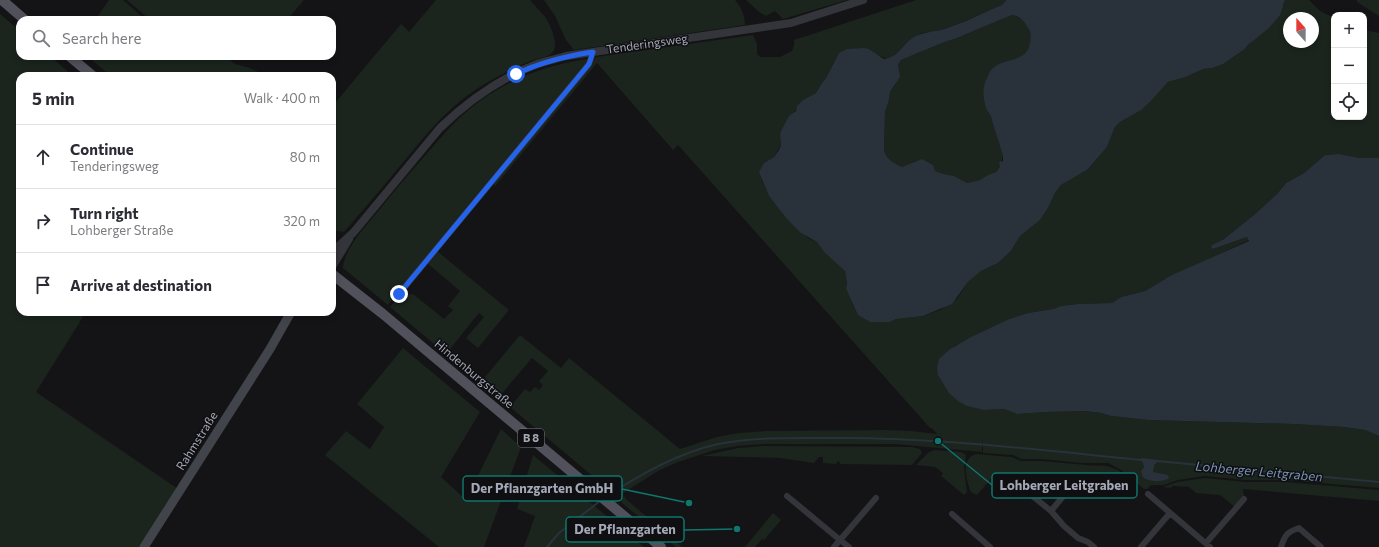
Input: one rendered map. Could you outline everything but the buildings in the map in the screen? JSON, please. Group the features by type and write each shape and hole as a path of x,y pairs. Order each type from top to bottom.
{"main road":[{"path":"2,0 20,16"},
{"path":"73,60 88,72"},
{"name":"Hindenburgstraße","path":"336,277 383,314 661,547"},
{"name":"Rahmstraße","path":"144,547 289,316"},
{"name":"Rahmstraße","path":"270,348 295,316"}],"street":[{"name":"Tenderingsweg","path":"336,248 353,233 440,128 472,100 516,74 537,64 566,56 791,23 863,0"},
{"path":"399,294 589,64 593,52"},
{"name":"Tenderingsweg","path":"336,261 353,233"},
{"path":"1008,476 1051,511 1064,526 1078,538 1088,542 1094,547"},
{"path":"1051,511 1070,488"},
{"path":"1148,494 1208,545 1244,499"},
{"path":"788,496 849,547"},
{"path":"834,547 876,498"},
{"path":"1141,547 1170,513"},
{"path":"952,514 990,547"},
{"path":"1281,547 1290,530 1299,528 1321,547"}],"shaded area":[{"path":"109,0 123,0 141,16 98,16"},
{"path":"127,0 304,0 290,16 145,16"},
{"path":"436,0 530,0 546,18 550,25 555,47 550,55 530,61 496,78 480,87 454,106 428,133 344,232 336,231 336,102 401,24 409,32"},
{"path":"544,0 735,0 742,11 745,25 574,50 566,40 555,16"},
{"path":"746,0 847,0 783,19 775,11 766,16 759,12"},
{"path":"916,0 1006,0 1002,5 953,26 933,32 921,33 905,44 892,57 887,59 869,49 839,53 816,93 803,100 792,115 780,136 781,145 774,157 764,163 761,178 769,196 808,238 817,242 824,252 845,271 847,283 846,289 858,315 890,322 896,319 923,316 940,310 957,299 968,282 981,271 998,263 1011,251 1020,236 1040,220 1061,185 1087,170 1107,147 1115,127 1120,122 1152,100 1168,82 1186,77 1203,69 1212,68 1232,58 1245,49 1284,5 1285,0 1309,0 1320,11 1331,16 1331,120 1367,120 1367,31 1379,33 1379,158 1360,158 1339,154 1325,155 1304,173 1286,183 1277,194 1255,214 1224,239 1212,245 1213,249 1247,237 1249,240 1145,291 1121,297 1112,303 1061,306 1053,309 1028,313 1009,319 956,345 940,359 984,410 1004,409 1017,414 1086,411 1111,416 1148,420 1294,424 1344,427 1365,430 1379,436 1379,488 1284,480 1245,480 1205,476 1178,480 1164,485 1151,485 1147,489 1144,489 1121,470 1108,463 1021,459 1013,455 983,453 982,437 982,452 895,444 764,444 737,446 715,450 678,462 658,471 623,493 620,498 618,497 614,499 604,491 607,488 510,407 525,389 530,392 535,387 539,390 543,385 539,381 548,371 532,358 499,397 481,382 520,335 561,368 569,358 680,449 717,437 738,433 766,431 886,430 937,434 932,428 930,428 678,145 673,150 597,63 495,186 493,183 596,57 753,35 757,44 757,54 760,57 780,57 792,51 794,40"},
{"path":"1006,0 1285,0 1280,15 1269,28 1245,49 1223,64 1212,68 1203,69 1186,77 1168,82 1141,110 1120,122 1115,127 1107,147 1087,170 1061,185 1040,220 1020,236 1011,251 998,263 981,271 968,282 952,304 923,316 896,319 890,322 870,322 858,315 846,289 847,283 845,271 824,252 817,242 801,233 787,219 769,196 759,172 764,163 774,157 779,150 781,145 781,131 789,116 796,111 797,106 803,100 816,93 839,53 847,49 864,48 869,49 884,59 889,58 897,53 917,35 951,27 1002,5","holes":["1012,15 1020,18 1030,31 1031,39 1028,49 1020,57 997,65 992,69 984,87 985,103 992,118 1003,156 1003,161 999,162 1000,167 996,172 980,180 967,183 954,176 935,171 933,165 922,159 902,167 891,160 884,150 885,112 890,92 900,77 898,65 901,60"]},
{"path":"1357,0 1379,0 1379,16 1357,2"},
{"path":"0,14 16,28 16,60 55,60 68,72 16,72 16,316 84,316 36,392 178,489 140,547 0,547"},
{"path":"1012,15 1018,17 1026,25 1031,36 1031,42 1024,55 1003,63 987,109 992,116 992,121 1003,156 1000,167 996,172 980,180 967,183 954,176 935,171 915,161 910,165 902,167 891,160 884,150 885,112 890,92 895,85 898,64 901,60"},
{"path":"587,59 588,62 586,65 388,305 343,268 347,253 363,230 440,138 464,113 484,98 511,82 556,65"},
{"path":"92,60 230,60 235,64 258,72 106,72"},
{"path":"1339,154 1360,158 1379,158 1379,436 1365,430 1344,427 1294,424 1148,420 1111,416 1086,411 1017,414 1004,409 984,410 967,406 958,401 949,393 938,375 937,367 939,359 950,349 1009,319 1028,313 1053,309 1061,306 1112,303 1121,297 1145,291 1172,275 1249,241 1247,237 1213,249 1211,247 1224,239 1255,214 1277,194 1286,183 1304,173 1325,155"},
{"path":"437,251 509,310 478,348 466,338 484,317 479,313 446,354 390,307 400,295 413,294 444,319 453,310 448,306 460,291 427,263"},
{"path":"403,348 480,412 441,477 466,500 501,429 521,447 484,547 439,547 325,455 346,431 370,449 384,427 357,404"},
{"path":"764,446 912,447 920,449 922,453 912,465 841,464 838,461 836,464 823,463 823,457 819,457 814,463 780,458 702,456 738,448"},
{"path":"935,450 961,452 965,454 966,457 964,468 967,492 964,495 941,476 943,473 935,467 916,465 929,452"},
{"path":"976,454 1012,457 1021,461 1042,461 1107,466 1118,470 1135,485 995,474 977,495 971,492 966,476 966,465 968,460"},
{"path":"533,455 644,547 524,547 535,516 517,509"},
{"path":"1142,458 1158,460 1159,461 1154,465 1153,472 1168,475 1169,478 1151,481 1144,478 1141,471 1144,467 1141,460"},
{"path":"1205,478 1245,482 1285,482 1379,490 1379,501 1243,489 1244,497 1235,507 1220,495 1196,493 1189,487 1163,487 1177,482"},
{"path":"624,496 682,547 676,547 622,503 621,501"},
{"path":"773,513 781,520 764,540 762,539 755,547 745,547"}],"waterway":[{"name":"Lohberger Leitgraben","path":"607,496 660,465 689,453 718,444 760,439 869,438 947,442 1143,460"},
{"name":"Lohberger Leitgraben","path":"1157,461 1379,482"},
{"name":"Lohberger Leitgraben","path":"547,547 559,533 600,501"}],"place":[{"name":"Lohberger Leitgraben","path":"938,441"},
{"name":"Der Pflanzgarten GmbH","path":"689,503"},
{"name":"Der Pflanzgarten","path":"737,529"}],"route":[{"path":"399,294 589,64 593,52 566,56 537,64 516,74"}]}
